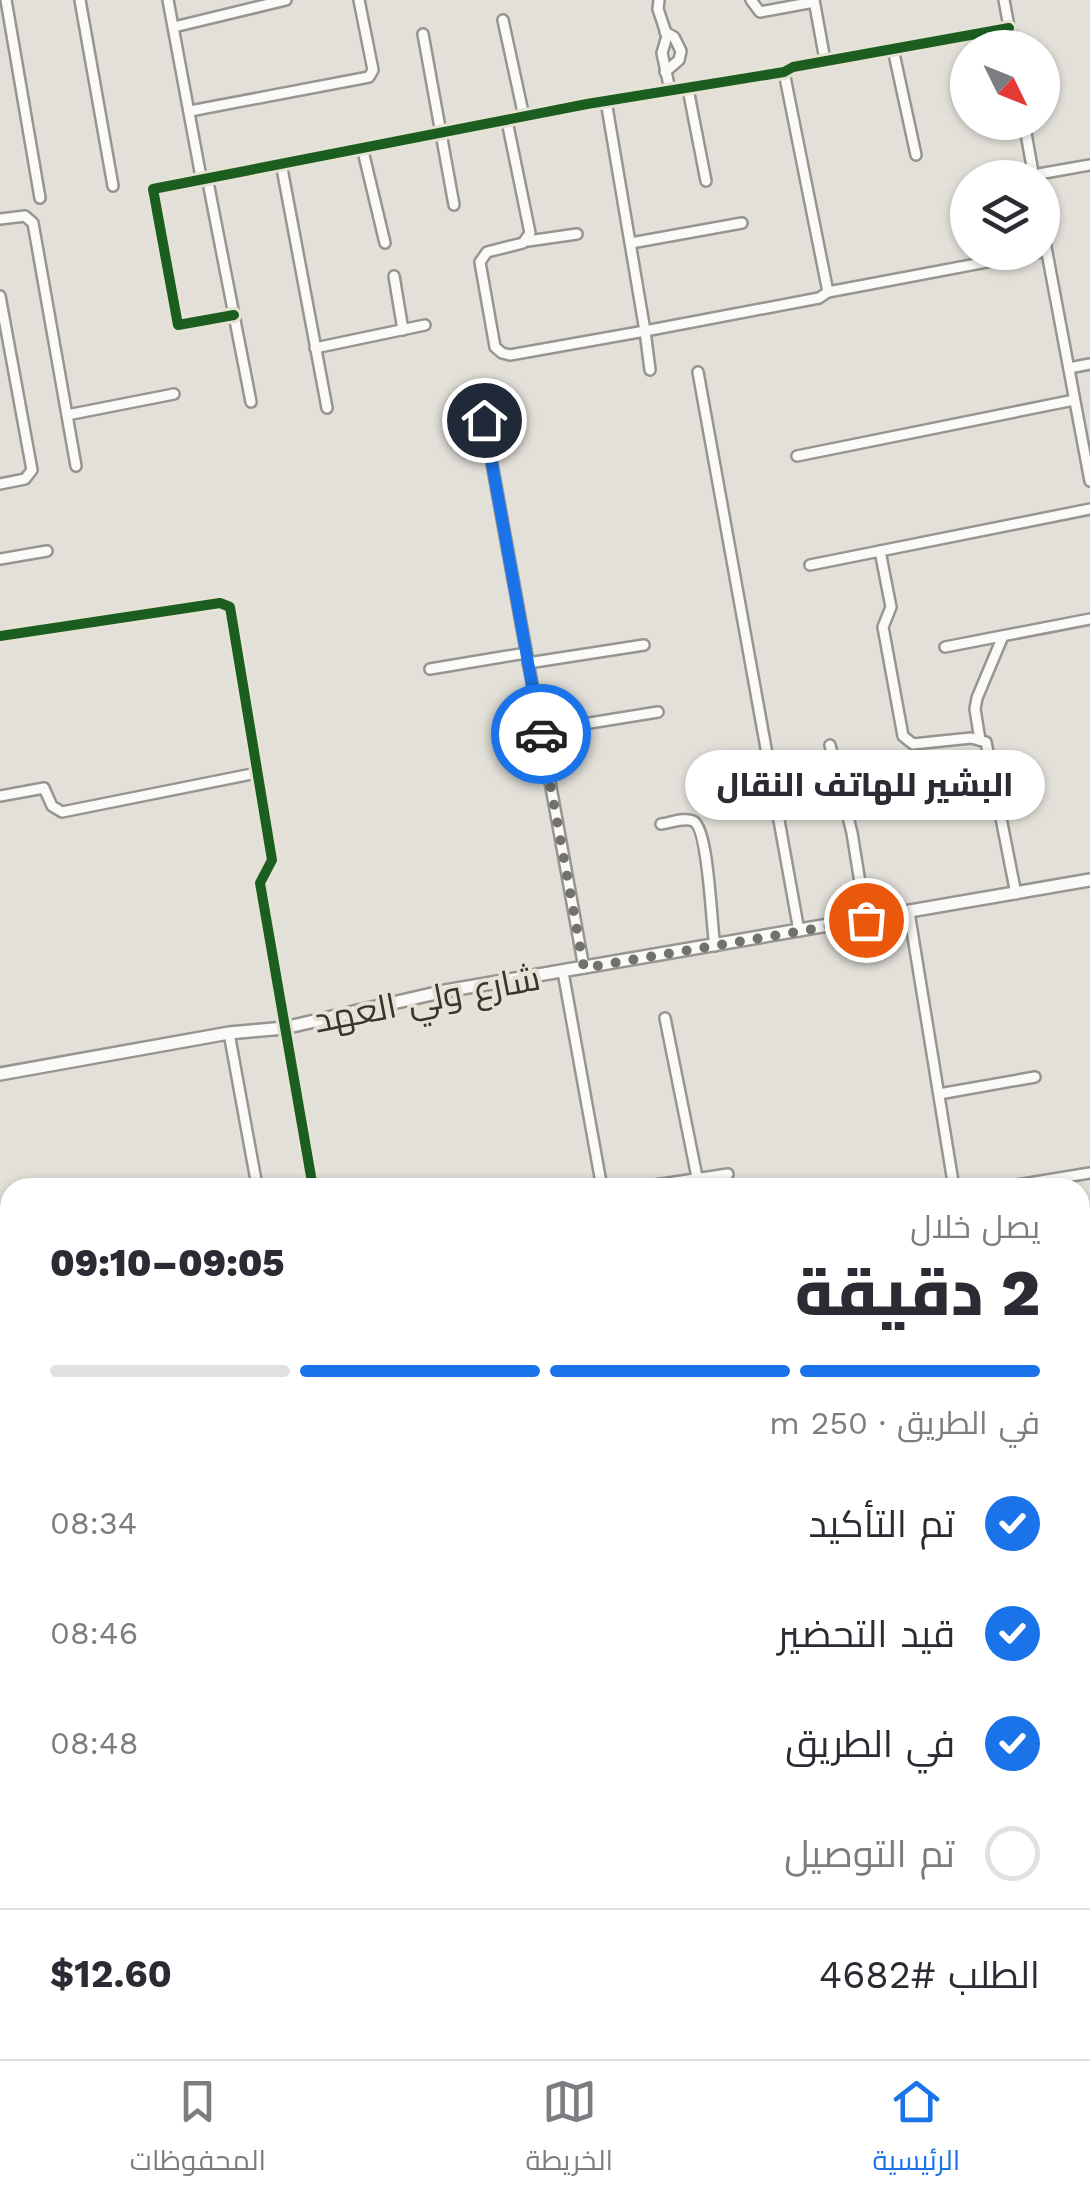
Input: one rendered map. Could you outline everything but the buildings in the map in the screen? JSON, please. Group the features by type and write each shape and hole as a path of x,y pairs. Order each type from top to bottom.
{"main road":[{"name":"شارع ولي العهد","path":"0,1074 229,1033 284,1028 445,991 1090,880"}],"street":[{"path":"6,0 40,198"},
{"path":"80,0 113,186"},
{"path":"168,0 251,402"},
{"path":"174,27 286,0"},
{"path":"190,111 369,76 373,70 359,0"},
{"path":"659,0 667,40 662,53 664,72 670,90"},
{"path":"751,0 760,12 814,1 825,60"},
{"path":"234,316 178,325 152,191 204,177 439,132 1010,28 1004,0"},
{"path":"503,20 524,117"},
{"path":"664,72 679,60 681,51 674,37 665,32"},
{"path":"423,34 454,206"},
{"path":"893,49 916,155"},
{"path":"784,72 828,292"},
{"path":"688,89 706,181"},
{"path":"606,101 650,370"},
{"path":"507,121 530,233 528,240"},
{"path":"362,147 384,244"},
{"path":"281,163 326,408"},
{"path":"1060,171 1090,165"},
{"path":"0,219 22,216 32,222 76,466"},
{"path":"630,243 742,222"},
{"path":"577,234 528,240 486,252 480,262 498,351 510,354 645,332 950,269"},
{"path":"1047,270 1090,481"},
{"path":"394,276 403,330"},
{"path":"0,296 32,470 25,479 0,484"},
{"path":"315,348 424,325"},
{"path":"1069,368 1090,364"},
{"path":"698,372 799,931"},
{"path":"67,416 174,394"},
{"path":"797,456 1074,400"},
{"path":"484,420 584,968"},
{"path":"810,565 1090,509"},
{"path":"0,559 47,551"},
{"path":"880,551 891,607 883,627 906,742 980,740 989,747 1016,894"},
{"path":"0,636 226,604 230,607 272,860 260,883 311,1178"},
{"path":"944,646 1090,619"},
{"path":"980,740 977,698 1003,636"},
{"path":"430,669 644,645"},
{"path":"540,731 658,712"},
{"path":"830,744 852,833 866,920"},
{"path":"0,796 44,788 52,806 62,812 257,773"},
{"path":"661,824 688,820 696,822 701,830 711,890 708,906 714,946"},
{"path":"909,912 952,1178"},
{"path":"563,972 600,1178"},
{"path":"666,1018 697,1177"},
{"path":"229,1033 256,1178"},
{"path":"939,1094 1035,1076"},
{"path":"1056,1178 1090,1172"},
{"path":"691,1178 728,1174"}],"cycle path":[{"path":"234,315 178,325 153,189 587,104 784,72 793,67 1009,28"},
{"path":"0,636 220,603 230,607 272,860 260,883 311,1178"}],"way so far":[{"path":"541,734 584,968 866,920"}],"place":[{"name":"البشير للهاتف النقال","path":"866,920"}],"route":[{"path":"484,420 541,734"}]}
